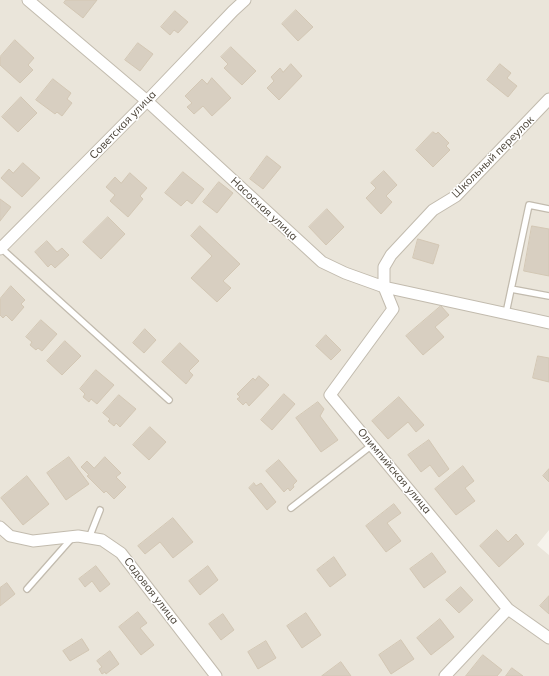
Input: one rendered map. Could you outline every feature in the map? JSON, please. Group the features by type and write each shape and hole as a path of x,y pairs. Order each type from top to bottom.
{"street":[{"name":"Насосная улица","path":"28,0 147,101 322,262 345,273 384,287 549,323"},
{"name":"Советская улица","path":"1,249 245,0"},
{"name":"Школьный переулок","path":"384,287 384,267 391,255 433,210 456,196 549,100"},
{"name":"Олимпийская улица","path":"384,287 393,309 330,394 508,609 549,638"},
{"name":"Садовая улица","path":"0,527 10,536 33,542 78,536 102,540 121,553 216,676"},
{"path":"445,676 508,609"}],"lane":[{"path":"506,313 529,205 549,209"},
{"path":"1,249 169,400"},
{"path":"511,288 549,296"},
{"path":"292,508 372,445"},
{"path":"89,538 100,510"},
{"path":"27,589 73,537"}],"shaded area":[{"path":"0,0 549,0 549,530 537,545 549,555 549,676 0,676"}],"building":[{"path":"66,0 97,0 83,18 64,3"},
{"path":"296,10 313,27 298,41 282,24"},
{"path":"175,11 188,22 178,33 174,30 170,35 161,27"},
{"path":"15,40 34,58 28,65 33,70 20,83 0,65 0,57"},
{"path":"138,43 153,54 140,71 125,60"},
{"path":"231,47 256,71 242,85 224,68 228,64 221,57"},
{"path":"291,64 302,76 279,100 267,88 274,81 271,77 280,68 283,72"},
{"path":"500,64 511,73 507,78 517,86 508,97 487,80"},
{"path":"212,78 231,98 212,116 203,106 194,114 187,107 192,103 185,96 202,79 207,84"},
{"path":"53,79 71,93 67,99 72,103 62,116 57,112 55,114 36,100"},
{"path":"21,97 37,113 18,132 2,117"},
{"path":"433,132 436,134 438,132 449,143 446,146 450,150 433,167 416,150"},
{"path":"267,156 281,167 263,189 250,179"},
{"path":"23,163 40,178 22,197 1,178 9,169 13,173"},
{"path":"384,171 397,185 386,196 392,202 381,214 366,198 376,188 371,183"},
{"path":"183,172 204,189 192,204 187,200 181,206 165,193"},
{"path":"130,173 147,188 140,196 143,199 128,217 110,201 115,195 106,187 115,177 121,183"},
{"path":"219,182 233,193 217,213 203,202"},
{"path":"0,199 11,207 0,221"},
{"path":"327,209 344,227 326,245 309,227"},
{"path":"108,217 125,234 101,259 83,242"},
{"path":"200,226 240,264 223,281 231,288 217,302 191,278 212,256 191,236"},
{"path":"532,226 549,229 549,276 524,271"},
{"path":"418,239 439,245 433,264 413,258"},
{"path":"47,241 57,252 62,248 69,255 55,268 51,264 48,267 35,252"},
{"path":"11,286 25,300 21,304 24,307 12,321 6,315 3,318 0,315 0,299"},
{"path":"441,306 449,315 435,327 444,337 423,355 406,336"},
{"path":"41,320 57,334 42,351 38,348 36,350 30,345 32,342 26,337"},
{"path":"145,329 156,340 144,353 133,343"},
{"path":"326,335 341,350 331,360 316,346"},
{"path":"65,341 81,356 62,375 47,361"},
{"path":"180,343 199,361 189,371 193,375 186,384 162,362"},
{"path":"538,356 549,358 549,382 533,378"},
{"path":"96,370 114,385 97,404 91,399 89,402 83,397 85,394 80,389"},
{"path":"259,376 269,385 249,406 246,402 243,405 237,399 240,397 237,394 253,378 255,380"},
{"path":"284,394 295,404 272,430 261,420"},
{"path":"119,395 136,409 120,427 116,423 114,426 108,421 110,419 103,413"},
{"path":"399,397 424,425 416,432 408,422 388,439 372,421"},
{"path":"318,402 324,409 320,416 338,440 321,452 296,418"},
{"path":"150,427 166,442 149,460 133,445"},
{"path":"429,440 449,469 439,477 430,465 421,472 408,455"},
{"path":"69,457 89,484 66,500 47,473"},
{"path":"105,457 121,473 116,477 126,487 114,499 106,491 104,493 87,476 89,475 81,467 87,461 94,468"},
{"path":"279,460 297,481 290,491 288,488 284,492 266,471"},
{"path":"463,466 474,481 465,488 475,501 456,515 435,489"},
{"path":"549,469 549,482 543,476"},
{"path":"27,476 49,504 23,525 1,498"},
{"path":"254,483 256,486 261,483 276,502 267,510 249,488"},
{"path":"394,504 401,513 387,523 401,541 386,552 366,526"},
{"path":"173,518 193,542 173,558 160,542 145,554 138,546"},
{"path":"497,530 508,542 516,534 524,544 499,567 480,546"},
{"path":"432,553 446,572 424,588 410,569"},
{"path":"334,557 346,575 330,587 317,570"},
{"path":"96,566 110,584 100,592 92,581 85,587 79,579"},
{"path":"208,566 218,580 200,595 189,581"},
{"path":"7,583 15,594 0,606 0,588"},
{"path":"461,587 473,600 459,613 446,600"},
{"path":"549,596 549,614 540,606"},
{"path":"138,612 147,623 140,628 154,645 141,655 119,627"},
{"path":"306,613 321,635 302,648 287,626"},
{"path":"223,614 234,630 221,640 209,624"},
{"path":"440,619 454,637 431,655 417,638"},
{"path":"82,639 89,650 70,661 63,651"},
{"path":"401,640 414,659 391,674 379,655"},
{"path":"266,641 276,658 258,669 248,652"},
{"path":"110,651 119,664 106,674 105,672 102,674 99,669 102,667 97,661"},
{"path":"483,655 502,670 497,676 466,676"},
{"path":"341,662 351,676 322,676"},
{"path":"512,668 523,676 506,676"}]}
